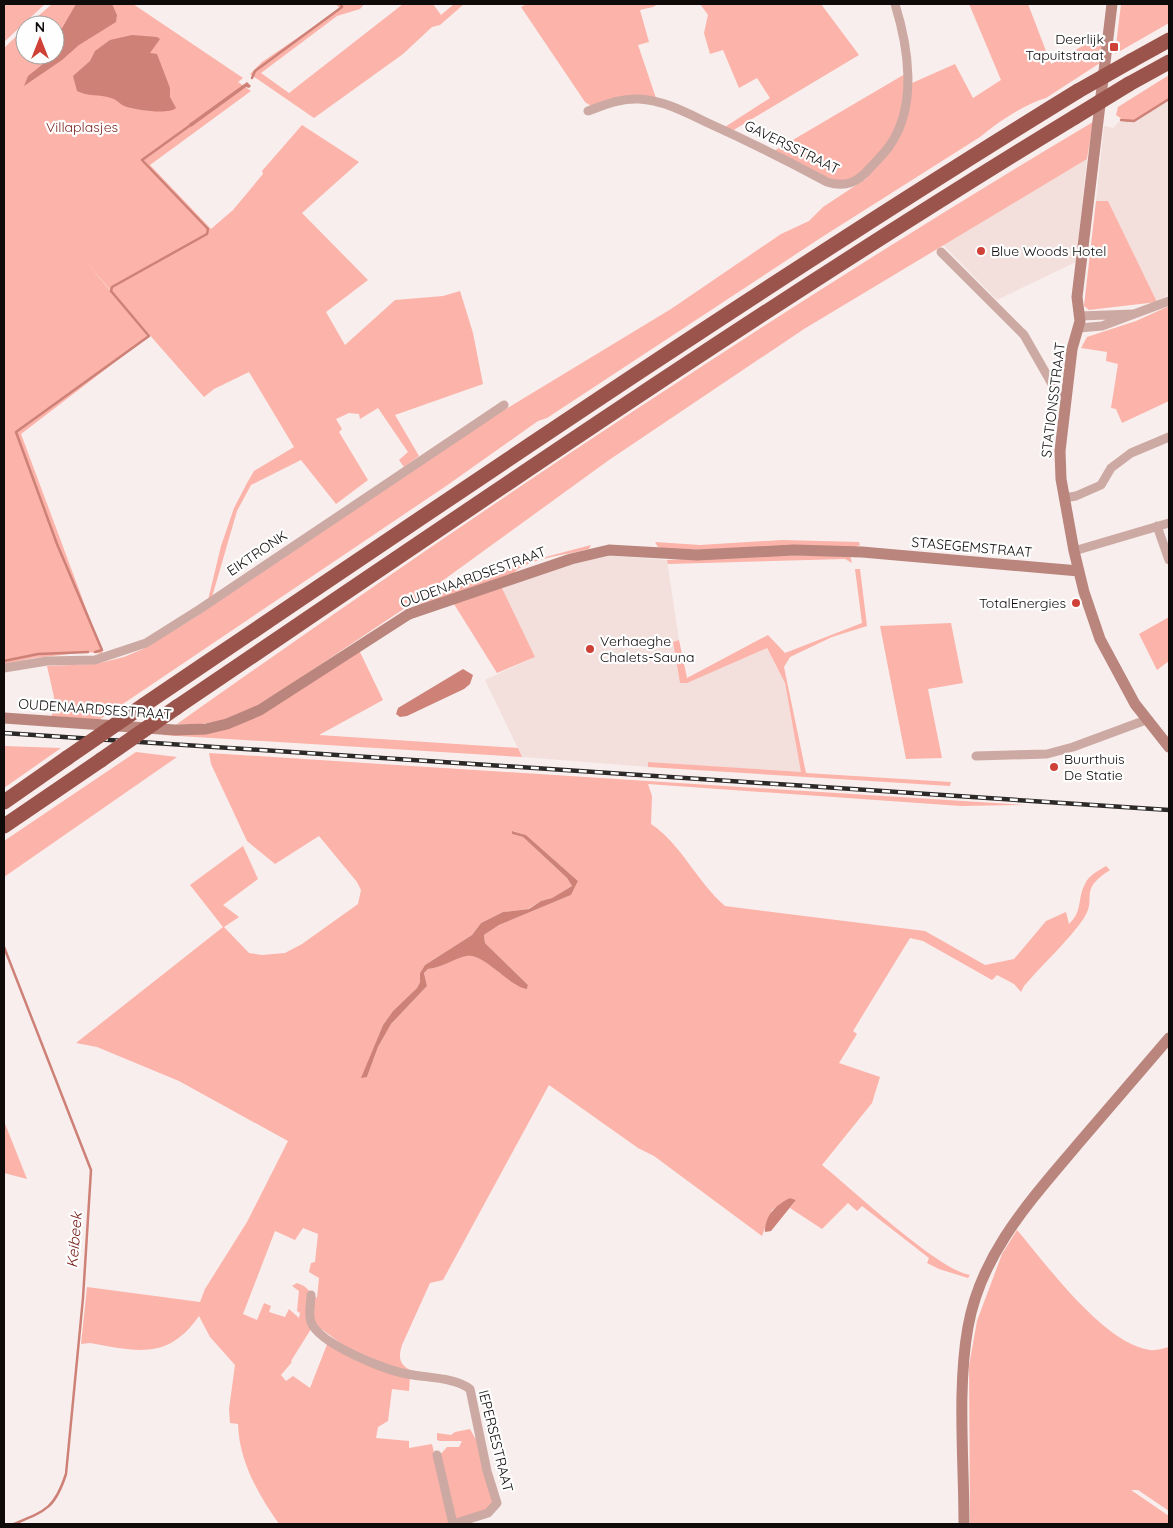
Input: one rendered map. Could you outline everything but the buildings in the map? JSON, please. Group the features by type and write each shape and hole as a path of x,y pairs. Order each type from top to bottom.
{"highway":[{"path":"4,802 620,382 952,168 1078,91 1169,40"},
{"path":"4,826 630,400 964,184 1129,84 1169,62"}],"street":[{"name":"GAVERSSTRAAT","path":"588,111 608,103 626,100 641,99 656,102 684,112 755,145 827,182 838,185 850,184 861,178 891,144 903,112 909,80 907,54 895,4"},
{"name":"STATIONSSTRAAT","path":"1112,4 1077,298 1079,322 1072,349 1060,451 1064,498 1074,551 1100,639 1146,720 1169,747"},
{"path":"941,252 1024,335 1056,391 1066,397"},
{"path":"1079,322 1102,326 1169,301"},
{"name":"EIKTRONK","path":"4,668 47,661 95,660 146,643 200,609 504,405"},
{"path":"1064,498 1076,496 1101,485 1111,468 1131,453 1169,437"},
{"path":"1074,551 1169,523"},
{"path":"1157,526 1169,560"},
{"name":"OUDENAARDSESTRAAT","path":"4,718 175,730 206,729 227,724 260,710 409,614 591,553 609,550 697,555 794,550 862,552"},
{"name":"STASEGEMSTRAAT","path":"862,552 1079,571"},
{"path":"976,756 1047,754 1073,747 1146,720"},
{"path":"964,1524 964,1372 972,1310 979,1286 998,1246 1027,1205 1169,1038"},
{"name":"IEPERSESTRAAT","path":"312,1295 310,1316 312,1325 349,1353 372,1365 406,1374 457,1382 470,1389 487,1471 497,1503 488,1513 453,1524 437,1455"}],"shaded area":[{"path":"76,4 112,4 117,15 116,22 79,45 65,57 65,23"},
{"path":"132,35 157,37 160,39 150,53 157,54 170,88 170,97 176,108 160,112 138,109 125,106 113,99 77,91 73,76 90,61 95,51 110,40"},
{"path":"42,65 55,65 24,86 28,76"},
{"path":"247,82 251,86 249,88 246,87 191,127 189,124"},
{"path":"1169,99 1169,294 1157,302 1108,201 1096,201 1104,126 1113,128 1121,120 1135,120"},
{"path":"1087,159 1076,262 997,300 943,245"},
{"path":"604,555 667,560 679,640 673,642 680,683 687,683 766,647 785,683 802,773 648,762 648,767 522,757 485,680 535,657 502,588 587,558"},
{"path":"463,669 473,675 470,684 464,689 407,716 400,717 396,714 398,708"},
{"path":"512,831 526,835 578,881 571,895 499,925 484,935 485,943 528,985 527,989 513,983 489,965 474,957 462,957 428,969 424,973 427,986 391,1024 378,1047 367,1077 361,1078 383,1025 393,1011 417,988 420,982 420,973 425,965 472,935 481,923 503,912 529,909 572,886 567,878 523,837 512,834"},
{"path":"790,1198 796,1200 771,1231 765,1232 767,1220 772,1211"}],"green space":[{"path":"4,4 45,4 33,15 15,15 15,32 4,42"},
{"name":"Villaplasjes","path":"52,4 133,4 243,78 238,82 251,91 150,165 211,229 233,210 263,174 262,171 302,125 359,162 302,213 368,280 326,312 345,345 395,300 443,296 460,291 473,333 483,384 395,415 419,456 404,467 399,460 408,452 378,408 360,419 359,414 349,413 336,419 342,429 339,432 368,480 336,504 301,460 251,485 237,511 212,597 208,600 221,546 234,508 247,483 254,471 294,447 249,372 214,389 204,397 85,261 149,336 21,434 103,654 88,652 34,658 4,664 4,48 15,38 15,65 65,65 65,15 39,15"},
{"path":"336,4 364,4 360,9 337,16 261,73 289,93 403,4 433,4 441,15 454,4 464,4 440,25 432,27 403,54 314,118 250,74 262,62 340,9"},
{"path":"527,4 658,4 640,10 649,42 638,45 656,98 591,106 585,102 521,7"},
{"path":"700,4 821,4 859,55 732,131 725,127 770,98 757,78 739,88 723,50 710,54 704,33 708,15"},
{"path":"969,4 1028,4 1051,64 1102,35 1100,63 1046,98 1011,114 980,137 822,237 547,418 538,421 449,484 99,720 52,716 54,697 47,666 96,664 124,657 143,649 194,618 496,415 671,309 781,234 809,221 823,207 867,178 867,174 889,151 912,83 955,64 973,98 1001,80"},
{"path":"1121,4 1169,4 1169,23 1115,54"},
{"path":"905,74 902,106 896,130 867,168 850,179 841,181 826,178 774,151"},
{"path":"1169,75 1169,99 1134,121 1126,122 1116,115 1118,107"},
{"path":"1093,122 1087,159 804,329 609,460 405,608 257,707 227,720 201,724 177,724 402,567 629,414 859,265"},
{"path":"1096,201 1108,201 1157,302 1089,310 1084,306"},
{"path":"1169,306 1169,401 1122,423 1116,409 1111,408 1118,364 1106,361 1107,352 1081,348 1087,337 1136,321"},
{"path":"782,540 859,542 860,545 853,548 668,550 658,547 655,542 700,545"},
{"path":"591,545 589,549 527,564 513,574 417,606 434,594 508,567"},
{"path":"850,555 852,563 845,559 668,564 667,560 751,556"},
{"path":"855,569 860,569 867,626 832,637 790,657 784,667 806,773 951,782 950,786 648,767 648,762 801,772 785,683 767,648 687,683 680,683 673,642 679,640 687,678 768,635 785,653 862,623"},
{"path":"502,588 535,657 497,673 454,604"},
{"path":"1169,617 1169,661 1157,670 1139,634"},
{"path":"951,623 963,683 928,689 942,758 906,759 880,626"},
{"path":"359,650 383,700 319,735 518,748 522,757 162,735 165,733 215,731"},
{"path":"4,746 61,748 4,788"},
{"path":"136,752 177,757 4,877 4,841"},
{"path":"209,753 1024,805 961,806 648,784 652,796 651,824 672,842 706,886 725,906 925,931 985,965 1014,959 1046,921 1066,912 1069,924 1078,910 1083,889 1089,878 1106,866 1110,870 1094,883 1091,889 1088,911 1084,918 1024,986 1021,992 1014,984 997,975 992,980 923,941 910,938 853,1031 857,1034 839,1063 880,1077 872,1103 822,1165 895,1227 938,1259 956,1270 970,1275 968,1278 939,1269 927,1263 929,1258 862,1206 857,1211 848,1203 822,1229 790,1208 796,1200 790,1198 772,1210 762,1236 654,1156 638,1148 549,1085 443,1280 430,1283 402,1345 400,1358 404,1366 425,1375 390,1369 374,1364 353,1352 320,1328 309,1323 311,1329 292,1362 281,1375 286,1381 293,1376 310,1388 328,1342 374,1368 410,1377 409,1391 392,1389 388,1421 378,1427 376,1438 409,1441 409,1448 432,1444 450,1524 279,1524 251,1477 242,1451 238,1424 230,1423 229,1409 235,1365 210,1337 199,1316 175,1340 163,1346 137,1350 90,1343 81,1344 87,1287 200,1302 205,1289 247,1222 288,1141 179,1081 97,1047 76,1043 223,927 190,885 243,846 258,879 223,905 239,917 224,927 249,953 262,955 285,953 302,944 358,904 361,890 357,882 319,836 275,864 247,841 211,764","holes":["513,831 526,835 578,881 571,895 499,925 484,935 485,943 528,985 527,989 513,983 490,965 474,957 457,958 438,967 428,969 424,973 427,986 391,1024 378,1047 367,1077 362,1077 383,1025 393,1011 417,988 420,982 420,973 425,965 472,935 481,923 503,912 528,909 572,886 567,878 523,837 512,834","303,1228 318,1234 315,1262 311,1263 309,1272 319,1278 317,1298 304,1286 297,1283 292,1286 299,1291 297,1311 300,1313 299,1318 289,1309 285,1317 269,1312 271,1306 264,1303 257,1320 243,1314 275,1231 295,1240"]},
{"path":"4,1121 27,1179 4,1173"},
{"path":"1017,1230 1077,1300 1114,1334 1132,1345 1150,1350 1169,1347 1169,1511 1138,1490 1131,1490 1169,1516 1169,1524 970,1524 969,1366 977,1321 1002,1254"},
{"path":"470,1429 475,1438 479,1437 494,1497 489,1510 454,1520 439,1456 447,1447 459,1447 462,1441 440,1441 437,1440 437,1433 451,1435 455,1432"}],"waterway":[{"path":"252,78 255,71 342,7 341,4"},
{"path":"1121,120 1134,121 1169,99"},
{"path":"95,652 102,650 57,544 16,432 149,336 111,291 112,287 207,234 208,229 142,160 192,124"},
{"path":"4,661 38,654 88,652"},
{"name":"Keibeek","path":"4,947 91,1170 83,1298 66,1474 58,1494 48,1507 14,1524"}],"railway":[{"path":"4,733 1169,810"}],"place":[{"name":"Deerlijk Tapuitstraat","path":"1114,47"},
{"name":"Blue Woods Hotel","path":"981,251"},
{"name":"TotalEnergies","path":"1076,603"},
{"name":"Verhaeghe Chalets-Sauna","path":"590,649"},
{"name":"Buurthuis De Statie","path":"1054,767"}]}
